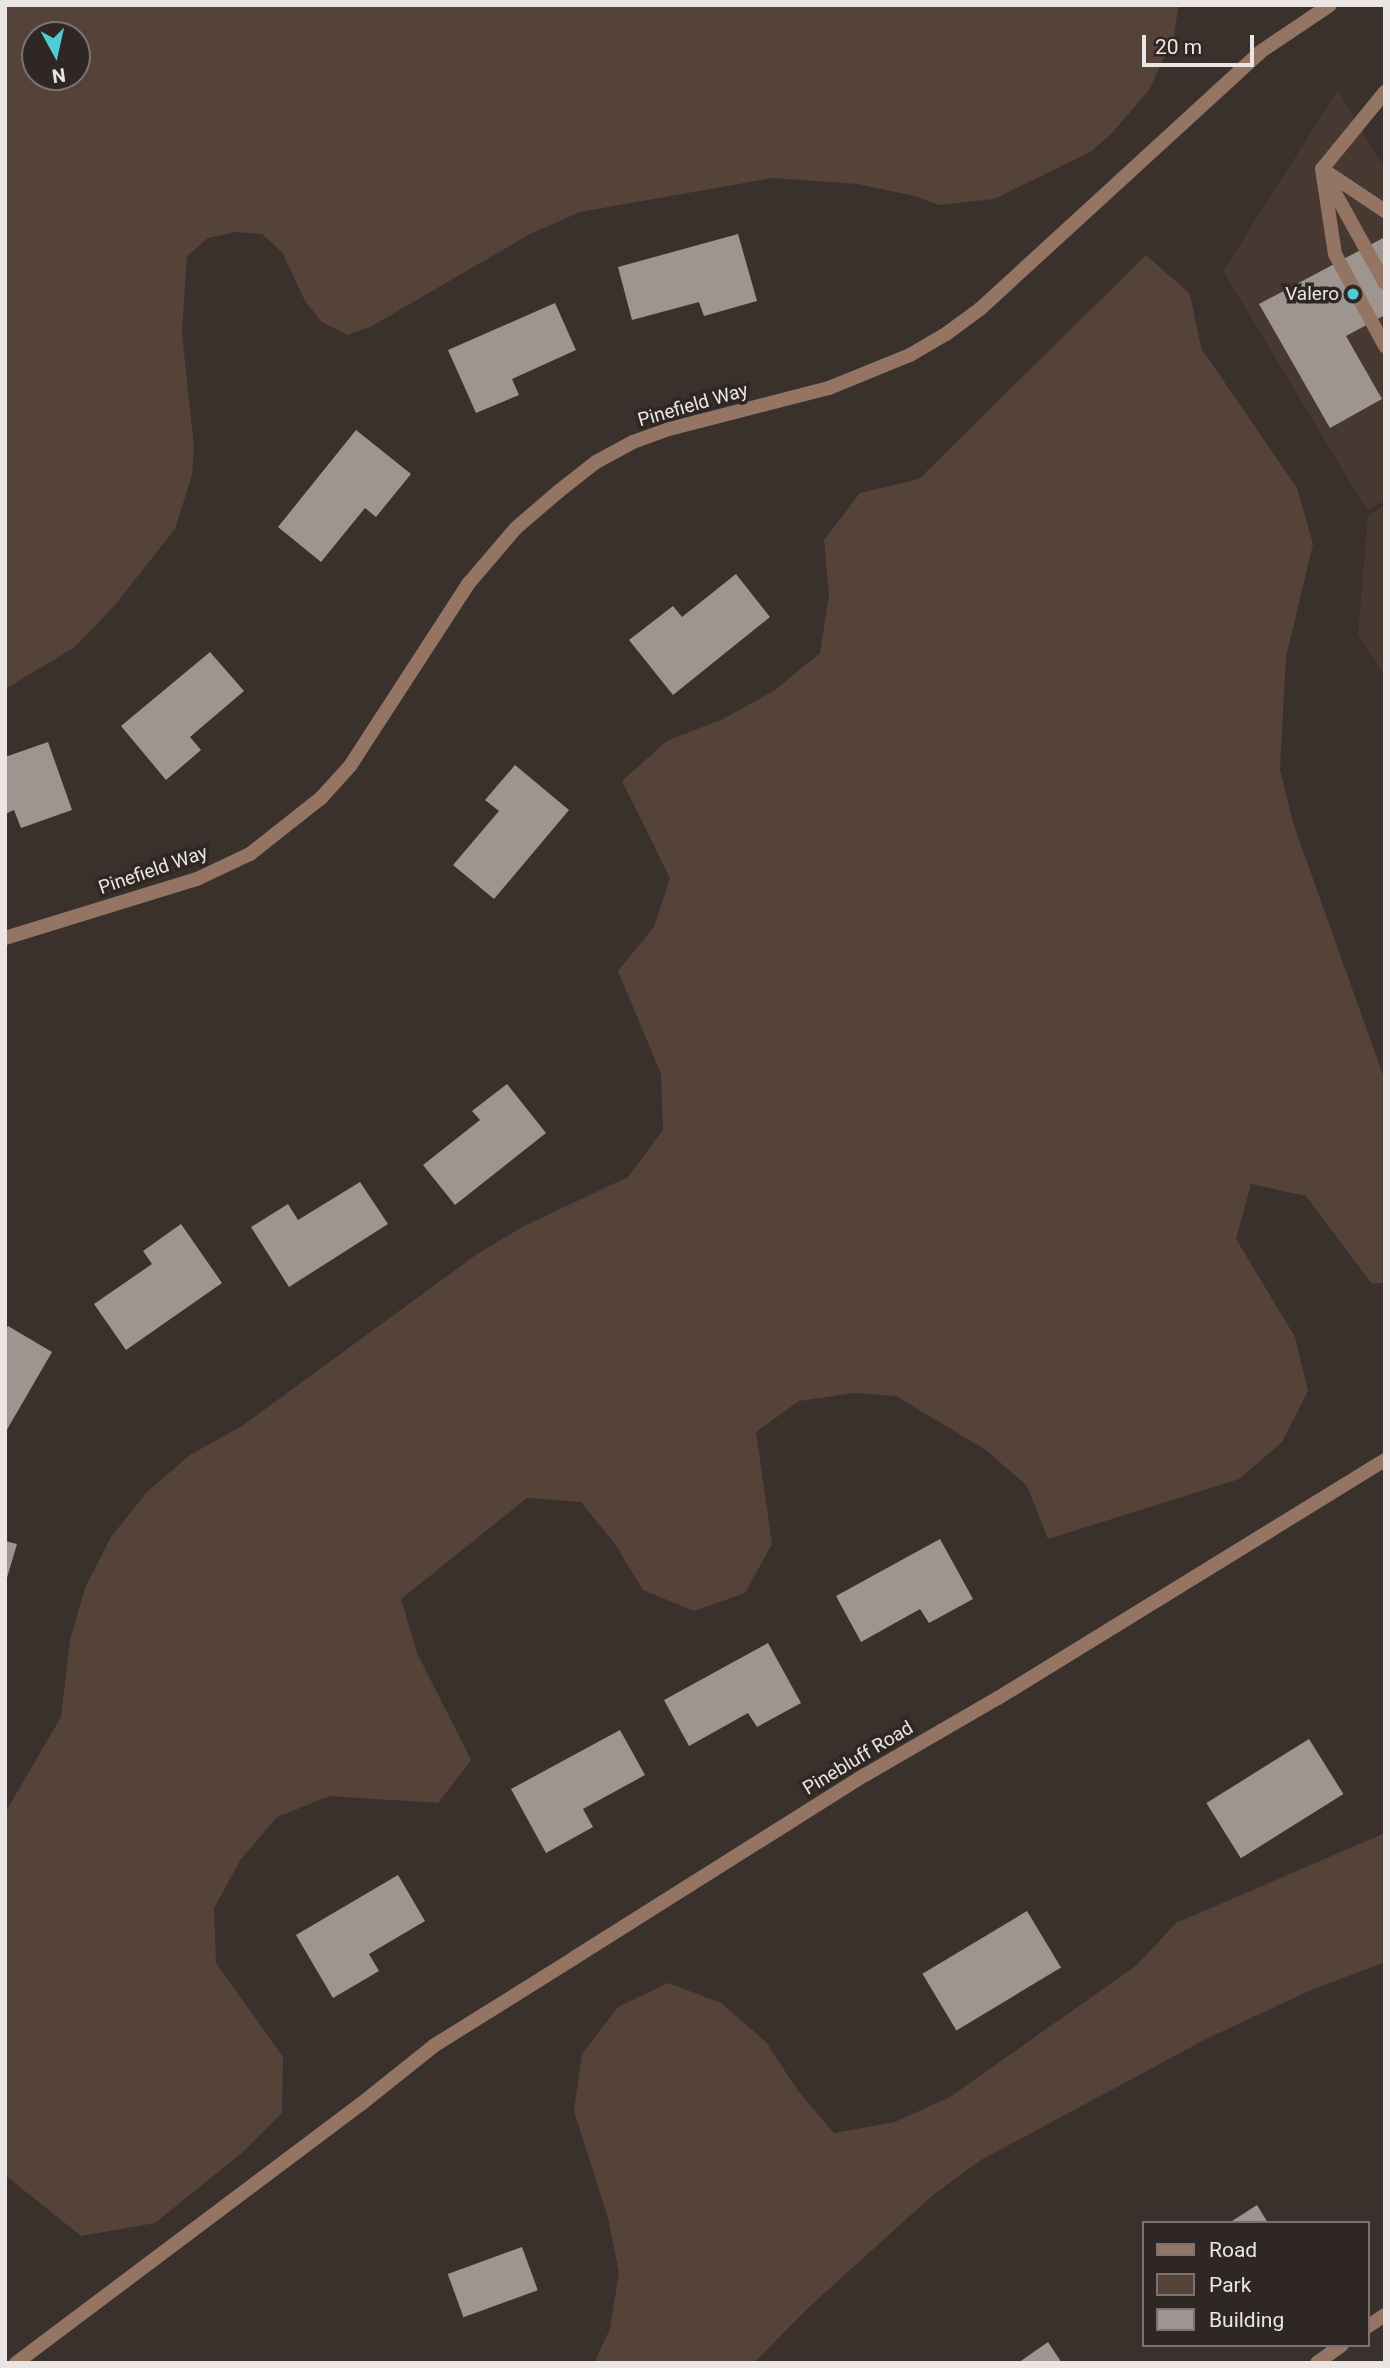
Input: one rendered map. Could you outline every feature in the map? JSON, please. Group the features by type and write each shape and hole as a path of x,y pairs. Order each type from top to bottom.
{"street":[{"name":"Pinefield Way","path":"5,938 197,879 250,854 321,798 350,766 469,583 516,528 559,491 596,462 633,442 669,429 829,388 910,355 946,334 980,309 1260,52 1330,5"},
{"path":"1385,92 1322,169 1335,254 1385,346"},
{"path":"1322,169 1385,211"},
{"path":"1322,169 1385,283"},
{"name":"Pinebluff Road","path":"16,2363 361,2104 435,2045 865,1775 998,1698 1385,1460"},
{"path":"1369,2326 1385,2315"},
{"path":"1317,2363 1339,2347"}],"shaded area":[{"path":"1338,90 1385,170 1385,500 1367,510 1223,271"},
{"path":"1385,506 1385,676 1358,635 1368,515"}],"green space":[{"path":"5,5 1178,5 1174,37 1149,90 1112,133 1092,151 994,199 939,205 915,196 857,184 773,178 580,212 530,234 372,326 347,335 322,322 305,301 282,252 262,234 235,232 208,238 187,256 182,333 194,447 192,475 175,529 115,605 75,647 5,689"},
{"path":"1146,255 1190,294 1201,348 1297,488 1313,544 1286,657 1280,769 1293,823 1385,1081 1385,1282 1372,1284 1306,1196 1251,1184 1236,1239 1295,1337 1308,1391 1282,1442 1239,1479 1048,1539 1027,1486 986,1450 896,1396 854,1393 799,1401 756,1432 772,1544 745,1593 694,1611 643,1590 615,1544 581,1502 527,1498 401,1599 417,1653 471,1760 438,1803 330,1796 277,1817 241,1859 214,1908 216,1963 283,2057 282,2113 243,2152 155,2223 81,2236 5,2175 5,1813 61,1717 70,1640 85,1588 111,1537 147,1492 190,1455 242,1426 473,1257 522,1227 628,1177 663,1130 661,1074 618,971 654,927 670,878 622,781 667,741 723,719 775,690 820,653 829,595 824,540 860,493 919,479"},
{"path":"1385,1833 1385,1962 1309,1991 1206,2039 981,2160 933,2195 809,2307 754,2363 594,2363 610,2329 619,2272 608,2218 574,2111 582,2054 618,2007 668,1983 721,2003 766,2042 798,2091 834,2133 895,2122 950,2097 1137,1965 1176,1923"}],"building":[{"path":"738,234 757,301 704,316 699,302 632,320 618,267"},
{"path":"1385,237 1385,315 1346,336 1382,399 1330,428 1259,304"},
{"path":"555,303 576,350 512,379 519,395 476,413 448,350"},
{"path":"356,430 411,474 376,517 365,508 321,562 278,527"},
{"path":"736,574 770,617 673,695 629,640 673,606 682,617"},
{"path":"210,652 244,691 190,737 201,750 166,780 121,726"},
{"path":"48,742 72,810 21,828 14,810 5,814 5,757"},
{"path":"515,765 569,810 494,899 453,865 499,811 485,800"},
{"path":"507,1084 546,1133 455,1205 423,1165 480,1120 472,1111"},
{"path":"360,1182 388,1224 289,1287 251,1227 288,1204 298,1220"},
{"path":"181,1224 222,1283 126,1350 94,1304 152,1264 143,1251"},
{"path":"8,1326 52,1352 5,1433 5,1331"},
{"path":"940,1539 973,1599 929,1623 920,1609 861,1642 836,1596"},
{"path":"5,1541 17,1544 6,1581 5,1581"},
{"path":"768,1643 801,1703 757,1727 748,1713 689,1746 664,1700"},
{"path":"620,1730 645,1775 583,1809 593,1827 546,1853 511,1789"},
{"path":"1309,1739 1343,1794 1241,1858 1206,1803"},
{"path":"398,1875 425,1921 369,1954 379,1971 333,1998 296,1935"},
{"path":"1027,1911 1061,1968 956,2030 922,1974"},
{"path":"1257,2205 1267,2221 1232,2221"},
{"path":"522,2247 538,2290 463,2317 448,2274"},
{"path":"1048,2342 1062,2363 1018,2363"}],"place":[{"name":"Valero","path":"1353,294"}]}
